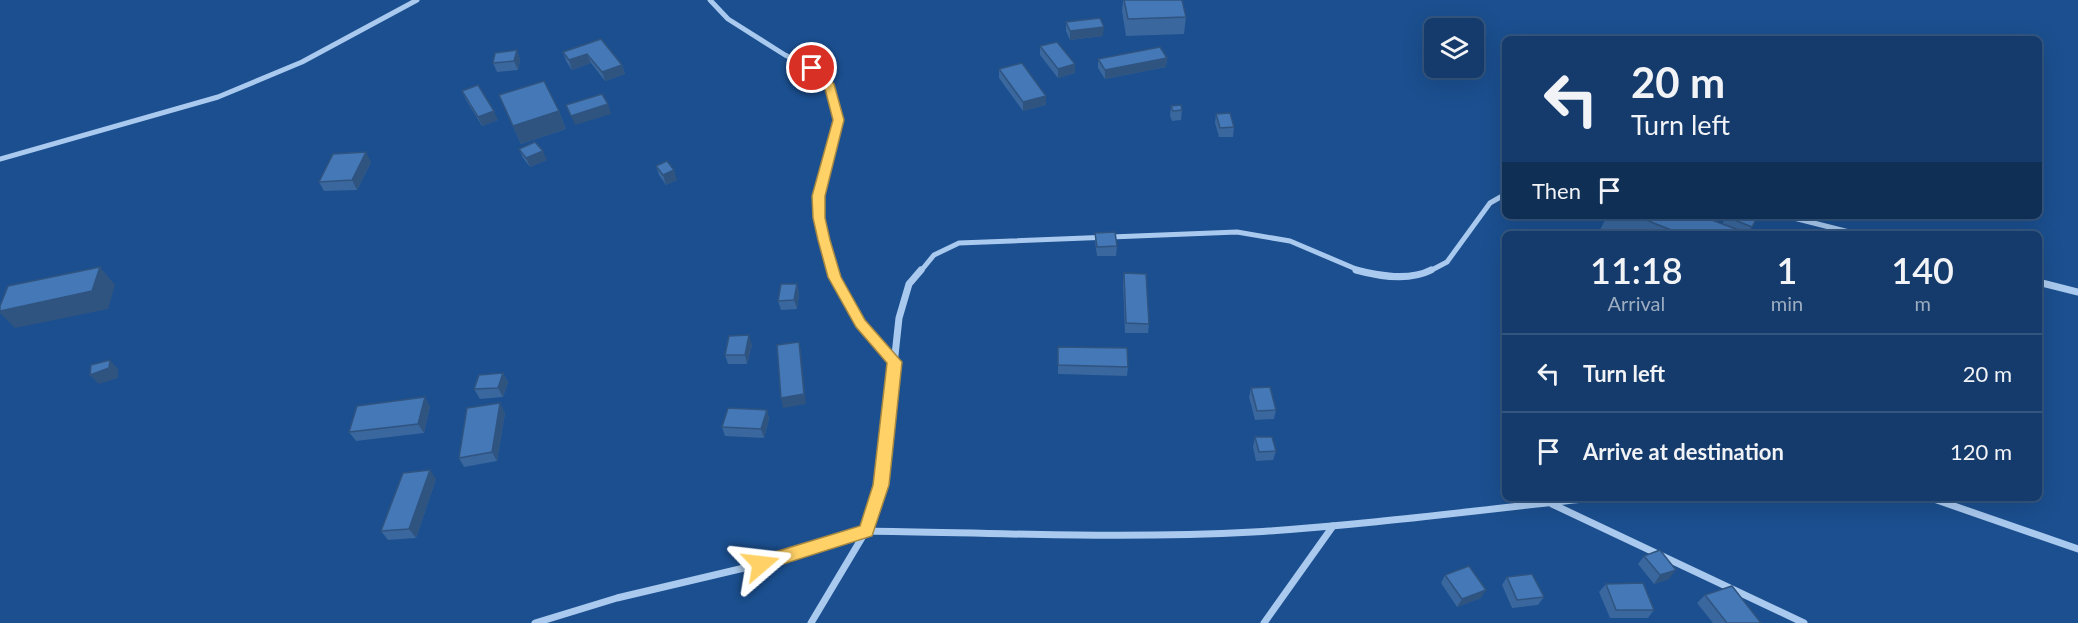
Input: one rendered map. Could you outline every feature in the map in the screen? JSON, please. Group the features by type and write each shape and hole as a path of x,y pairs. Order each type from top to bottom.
{"street":[{"path":"0,159 218,97 302,62 417,0"},
{"path":"710,0 728,19 785,55 812,68 829,84 838,120 819,196 819,218 824,240 835,277 861,324 895,362"},
{"path":"811,623 866,531 881,485 899,318 909,284 934,255 959,243 1237,232 1290,241 1359,272 1391,276 1422,275 1447,262 1490,203 1502,196"},
{"path":"1797,219 1845,231"},
{"path":"2042,283 2078,292"},
{"path":"535,623 618,598 761,564 866,531 1152,535 1334,526 1572,501"},
{"path":"1940,501 2078,549"},
{"path":"1552,504 1804,623"},
{"path":"1264,623 1334,526"}],"building":[{"path":"1124,0 1182,0 1186,17 1128,19"},
{"path":"1100,18 1104,27 1070,31 1066,22"},
{"path":"601,39 622,65 602,72 587,54 569,60 563,52"},
{"path":"1057,42 1075,64 1058,69 1040,46"},
{"path":"1160,47 1167,58 1105,70 1098,59"},
{"path":"517,50 514,61 493,63 495,53"},
{"path":"1022,63 1046,96 1023,102 999,69"},
{"path":"544,81 559,111 513,126 499,95"},
{"path":"478,85 494,111 478,117 462,91"},
{"path":"602,94 608,104 571,116 566,105"},
{"path":"1181,105 1182,110 1173,111 1171,106"},
{"path":"1230,113 1234,127 1220,128 1216,114"},
{"path":"535,142 543,151 526,158 519,149"},
{"path":"366,152 352,180 319,182 333,154"},
{"path":"667,161 674,170 663,175 656,166"},
{"path":"1644,219 1709,219 1742,231 1670,231"},
{"path":"1732,219 1756,219 1752,227"},
{"path":"1115,232 1117,246 1097,247 1095,233"},
{"path":"100,267 92,291 0,311 8,286"},
{"path":"1124,273 1146,274 1149,324 1126,323"},
{"path":"781,284 797,284 794,300 778,301"},
{"path":"749,335 745,355 725,355 729,336"},
{"path":"799,342 804,394 781,398 777,345"},
{"path":"1058,347 1127,348 1128,367 1058,365"},
{"path":"110,360 109,368 90,375 91,365"},
{"path":"503,373 498,388 474,389 479,375"},
{"path":"1270,387 1276,410 1257,411 1251,388"},
{"path":"425,397 418,424 349,432 357,406"},
{"path":"500,403 492,452 459,458 467,408"},
{"path":"728,408 767,410 761,429 722,427"},
{"path":"1255,437 1272,437 1276,451 1259,452"},
{"path":"430,470 409,529 381,531 403,473"},
{"path":"1660,550 1676,570 1660,575 1644,556"},
{"path":"1469,566 1486,590 1462,599 1445,575"},
{"path":"1532,574 1544,597 1517,600 1507,577"},
{"path":"1643,583 1654,610 1616,610 1606,584"},
{"path":"1732,586 1761,623 1727,623 1705,595"}],"route":[{"path":"761,564 866,531 881,485 895,362 861,324 835,277 824,240 819,218 819,196 833,148 838,120 829,84 812,68"}]}
